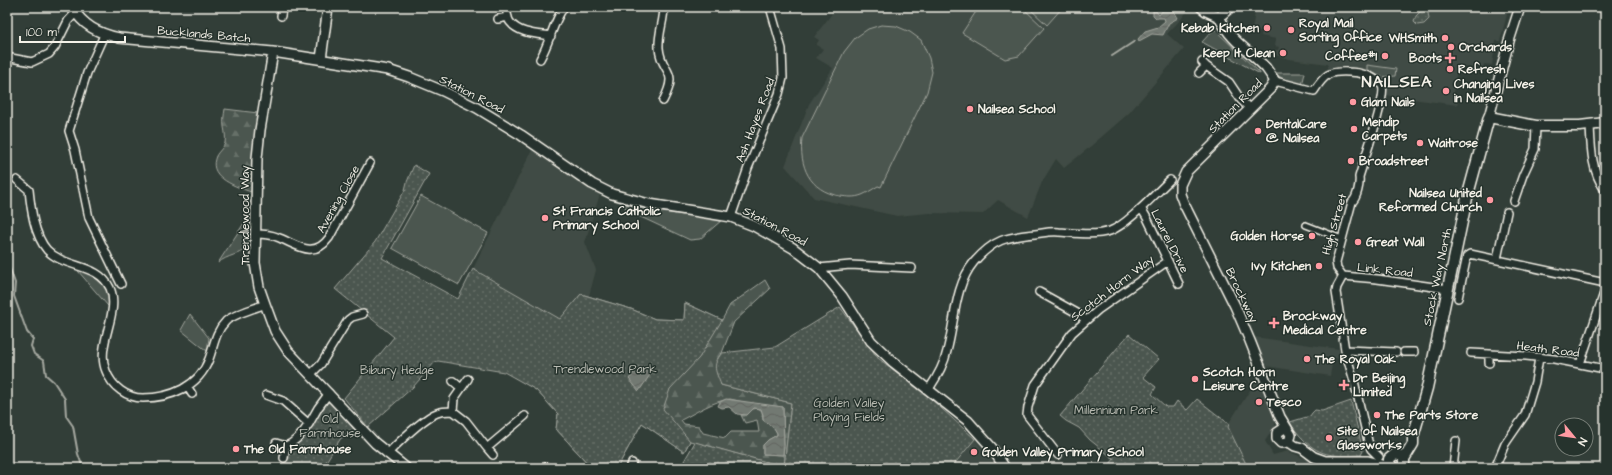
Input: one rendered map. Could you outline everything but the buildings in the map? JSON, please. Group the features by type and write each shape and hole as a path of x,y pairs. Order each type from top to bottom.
{"main road":[{"path":"1489,117 1536,126 1590,125 1605,123"},
{"name":"Stock Way North","path":"1398,463 1409,440 1413,436 1426,388 1467,198 1489,117"}],"street":[{"path":"280,7 281,16"},
{"path":"321,59 328,7"},
{"path":"506,7 509,21 519,29 551,36"},
{"path":"540,59 564,7"},
{"path":"664,7 659,47 661,58 669,73 670,79 666,100"},
{"name":"Ash Hayes Road","path":"731,217 748,168 779,94 783,78 782,49 770,7"},
{"path":"1201,7 1219,17 1225,29 1240,46 1266,68 1275,82"},
{"path":"1219,17 1231,7"},
{"name":"Stock Way North","path":"1489,117 1520,7"},
{"path":"11,58 32,62 49,54 55,47 66,24 76,9"},
{"name":"Bucklands Batch","path":"76,9 87,26 104,35 119,38 273,52"},
{"path":"498,19 508,17"},
{"path":"104,35 87,73 69,131 75,150 89,218 121,284"},
{"name":"Station Road","path":"273,52 388,70 443,91 496,119 592,184 612,194 649,204 731,217 754,226 787,244 806,256 819,268 842,296 870,341 893,362 929,389 976,429 992,448 1005,468"},
{"name":"Trendlewood Way","path":"273,52 259,137 255,234 255,263 265,304 281,340 288,351 375,443 406,468"},
{"path":"1199,73 1204,64 1229,82 1241,100 1250,109"},
{"name":"Station Road","path":"1180,185 1188,170 1270,89 1275,82 1314,91 1325,76 1335,72 1362,74 1376,80 1382,88"},
{"name":"High Street","path":"1343,276 1336,265 1352,202 1355,199 1360,182 1359,176 1380,104 1382,88"},
{"path":"1590,125 1594,168 1598,180 1605,190"},
{"path":"1514,201 1523,175 1535,149 1536,126"},
{"name":"Avening Close","path":"255,234 274,236 306,250 322,245 329,238 370,163"},
{"path":"17,180 29,190 40,238 47,249 59,258 101,275 110,289 113,305 105,342 104,358 106,371 111,381 121,391 136,398 155,397 178,392 197,379 205,369 210,358 216,336 224,323 230,318 265,304"},
{"path":"929,389 939,374 947,352 963,282 973,264 988,248 1002,239 1018,236 1053,232 1081,233 1109,231 1141,208 1170,180"},
{"name":"Brockway","path":"1180,185 1180,194 1183,202 1235,306 1287,434 1314,457 1325,461 1398,463"},
{"name":"Laurel Drive","path":"1141,208 1179,284"},
{"path":"1497,259 1507,212"},
{"path":"1306,225 1342,239"},
{"path":"1458,298 1467,256 1470,254 1605,284"},
{"name":"Scotch Horn Way","path":"1058,455 1028,416 1027,411 1033,390 1038,380 1068,338 1086,320 1168,261"},
{"path":"819,268 850,265 912,268"},
{"path":"1343,276 1336,292 1345,350 1370,449 1378,457"},
{"name":"Link Road","path":"1343,276 1382,279 1448,289"},
{"path":"1580,364 1605,290"},
{"path":"1041,295 1079,314 1086,320"},
{"path":"310,375 323,360 348,320 352,317 363,314"},
{"path":"1345,350 1414,352"},
{"name":"Heath Road","path":"1471,353 1539,358 1605,369"},
{"path":"1489,354 1489,363"},
{"path":"1496,468 1505,444 1525,415 1536,382 1539,358"},
{"path":"453,411 453,401 468,379"},
{"path":"453,381 461,388"},
{"path":"187,386 192,394"},
{"path":"284,458 286,446 297,439 309,424 329,393"},
{"path":"266,395 281,400 309,424"},
{"path":"387,454 402,439 433,415 441,411 453,411 466,421 493,455"},
{"path":"487,448 525,416"},
{"path":"1452,468 1456,441"},
{"path":"276,443 286,446"},
{"name":"Brockway","path":"1368,461 1378,457 1398,463"}],"shaded area":[{"name":"Nailsea School","path":"837,7 1190,7 1167,34 1184,49 1129,113 1091,146 1064,168 1056,159 1042,182 1028,217 998,200 983,214 929,213 897,216 814,198 785,166 809,104 833,68 816,58 823,49 816,45 819,40 814,37"},
{"path":"1253,7 1509,7 1500,41 1496,41 1492,65 1484,64 1483,69 1457,66 1453,100 1458,101 1457,105 1390,96 1386,94 1385,86 1360,70 1328,70 1328,64 1289,59 1275,55 1276,50 1278,50 1279,47 1275,46 1276,39 1261,36 1262,31 1252,29 1255,13 1252,13"},
{"name":"St Francis Catholic Primary School","path":"532,150 600,194 585,242 596,270 589,296 581,294 560,319 473,269"},
{"path":"1254,337 1339,349 1341,359 1333,358 1330,376 1266,366"},
{"path":"1258,378 1275,419 1275,426 1265,441 1273,455 1288,451 1326,468 1245,468 1225,429"},
{"name":"Golden Valley Primary School","path":"975,439 994,464 995,468 951,468"}],"green space":[{"path":"979,7 1022,7 1044,28 1019,56 1005,59 962,33"},
{"path":"1028,7 1063,7 1047,25"},
{"path":"1423,9 1428,13 1429,19 1424,24 1417,25 1414,22 1416,16"},
{"path":"881,25 896,26 910,32 921,40 929,58 932,72 927,92 881,187 878,186 864,194 854,197 840,196 829,193 821,189 808,176 802,158 802,138 844,52 855,38 868,29"},
{"path":"1214,29 1260,73 1260,74 1202,42"},
{"path":"1367,65 1396,69 1395,76 1387,77 1367,73"},
{"path":"1275,73 1305,73 1302,85 1283,79"},
{"path":"225,109 258,113 251,192 226,181 216,171 214,166 216,157 225,143"},
{"name":"Trendlewood Park","path":"414,165 429,174 382,258 458,299 473,269 560,319 581,294 631,309 655,319 684,320 685,303 722,320 699,358 670,389 663,409 690,441 684,452 642,423 617,468 592,468 556,429 558,414 536,390 504,372 438,361 435,362 413,387 368,427 344,398 394,337 335,289 375,242 405,190"},
{"path":"421,196 488,233 459,285 392,248"},
{"path":"626,204 646,210 722,220 700,239 690,240 630,212 625,208"},
{"path":"249,214 249,247 242,252 225,258 218,263 248,217"},
{"path":"78,269 94,275 101,280 108,293 108,306 78,271"},
{"path":"765,280 770,289 734,322 722,353 716,360 721,385 791,403 784,467 690,441 684,452 642,423 617,468 592,468 556,429 558,414 536,390 516,378 581,294 631,309 655,319 684,320 685,303 722,320 730,305","holes":["730,399 757,405 783,407 783,455 763,454 763,445 777,435 777,433 774,427 763,420 762,411 758,408 753,409 747,415 741,415 745,423 757,420 759,432 731,432 725,438 703,433 699,426 684,424 681,420 705,407 724,400"]},
{"name":"Golden Valley Playing Fields","path":"840,307 878,358 930,398 975,439 951,468 680,468 695,442 784,467 791,403 721,385 716,372 716,362 722,353 775,347"},
{"path":"190,314 209,338 207,351 181,330"},
{"name":"Millennium Park","path":"1129,334 1159,359 1143,377 1156,387 1152,394 1166,407 1173,407 1177,401 1187,410 1197,399 1229,424 1228,427 1248,468 1107,468 1114,459 1090,440 1079,428 1060,416"},
{"path":"1351,401 1363,451 1361,455 1344,456 1323,453 1316,450 1301,437 1290,422 1310,416 1315,410 1322,411"},
{"name":"Old Farmhouse","path":"328,402 333,403 356,432 341,438 322,468 283,468 290,449 306,435 323,404"}],"water":[{"path":"1153,7 1157,7 1155,10 1159,15 1163,10 1170,7 1178,18 1169,23 1163,35 1152,34 1139,41 1138,39 1145,31 1158,27 1165,21 1164,18 1156,18 1153,15"},
{"path":"639,367 647,368 652,372 639,391 629,379"},
{"path":"726,399 783,407 783,455 763,454 763,445 777,435 777,433 774,428 763,420 761,409 754,408 747,415 737,414 729,407 722,408 718,406 720,402"}],"waterway":[{"path":"1112,56 1135,41"},
{"path":"7,267 10,269 15,283 14,296 27,332 33,339 31,346 34,354 44,361 46,375 54,382 65,399 66,416 73,426 78,454 83,468"}],"place":[{"name":"Kebab Kitchen","path":"1267,28"},
{"name":"Royal Mail Sorting Office","path":"1291,30"},
{"name":"WHSmith","path":"1445,38"},
{"name":"Orchards","path":"1451,47"},
{"name":"Keep It Clean","path":"1283,53"},
{"name":"Coffee#1","path":"1385,56"},
{"name":"Boots","path":"1450,58"},
{"name":"Refresh","path":"1450,69"},
{"name":"Changing Lives in Nailsea","path":"1446,91"},
{"name":"Glam Nails","path":"1353,102"},
{"name":"Nailsea School","path":"970,109"},
{"name":"Mendip Carpets","path":"1354,129"},
{"name":"DentalCare @ Nailsea","path":"1258,131"},
{"name":"Waitrose","path":"1420,143"},
{"name":"Broadstreet","path":"1351,161"},
{"name":"Nailsea United Reformed Church","path":"1490,200"},
{"name":"St Francis Catholic Primary School","path":"545,218"},
{"name":"Golden Horse","path":"1312,236"},
{"name":"Great Wall","path":"1358,242"},
{"name":"Ivy Kitchen","path":"1319,266"},
{"name":"Brockway Medical Centre","path":"1274,323"},
{"name":"The Royal Oak","path":"1307,359"},
{"name":"Scotch Horn Leisure Centre","path":"1195,379"},
{"name":"Dr Beijing Limited","path":"1344,385"},
{"name":"Tesco","path":"1259,402"},
{"name":"The Parts Store","path":"1377,415"},
{"name":"Site of Nailsea Glassworks","path":"1329,438"},
{"name":"The Old Farmhouse","path":"236,449"},
{"name":"Golden Valley Primary School","path":"974,452"}],"district":[{"name":"NAILSEA","path":"1397,81"}],"park label":[{"name":"Bibury Hedge","path":"397,370"}]}
